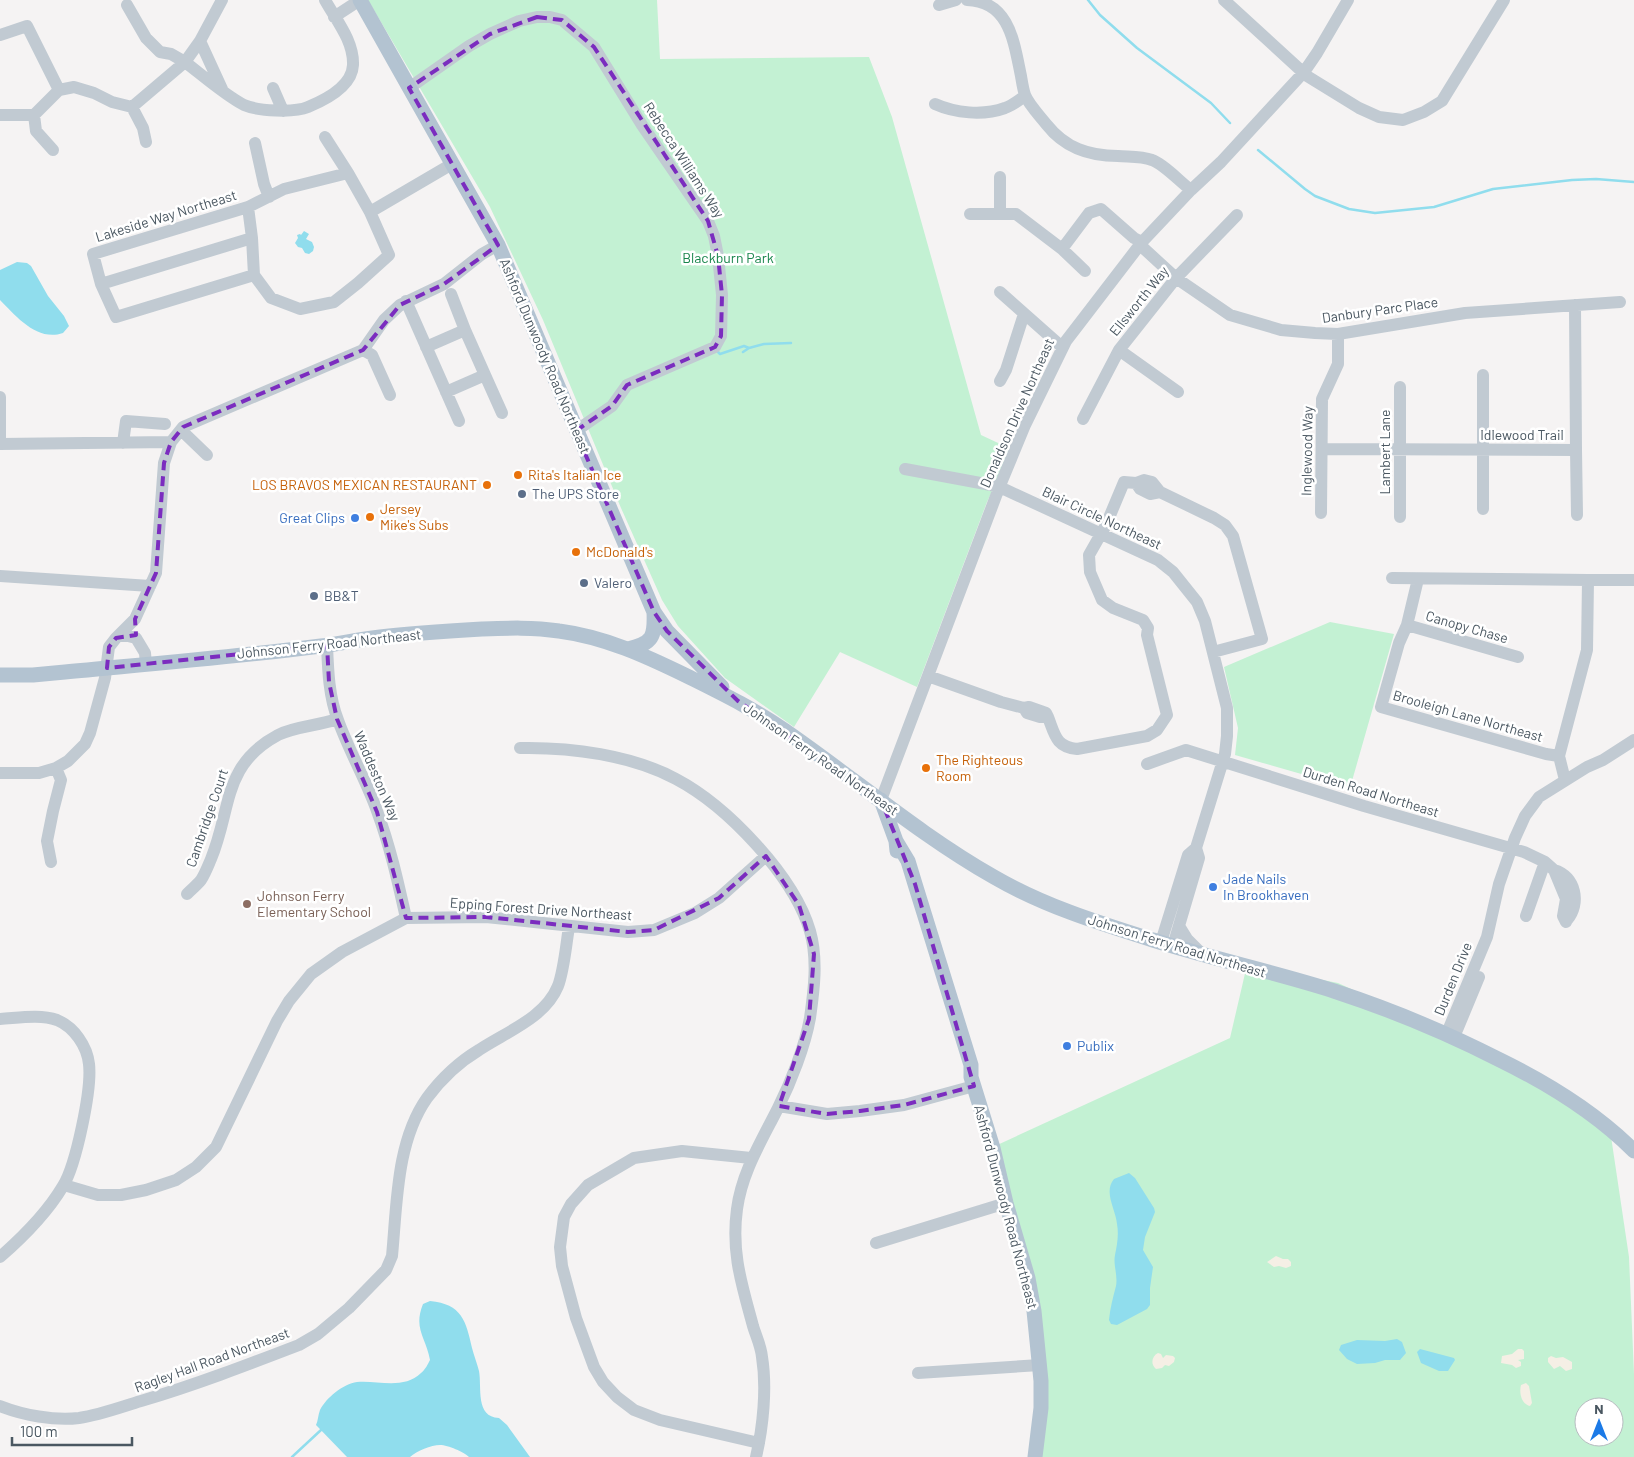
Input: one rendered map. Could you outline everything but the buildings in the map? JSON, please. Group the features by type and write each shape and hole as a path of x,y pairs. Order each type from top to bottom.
{"main road":[{"name":"Ashford Dunwoody Road Northeast","path":"360,0 498,245 654,612 667,631 712,679 738,701"},
{"path":"628,648 646,644 653,636 655,628 654,612"},
{"name":"Johnson Ferry Road Northeast","path":"0,675 33,675 107,668 327,646 381,636 461,630 524,628 560,631 628,648 738,701 783,729 933,839 996,879 1082,917 1203,955 1329,990 1450,1035 1514,1066 1557,1090 1610,1128 1634,1151"},
{"path":"654,659 668,660 688,653"},
{"name":"Ashford Dunwoody Road Northeast","path":"881,800 896,841 898,856 933,961 963,1067 973,1081 1028,1278 1040,1365 1041,1408 1035,1457"}],"street":[{"path":"132,107 185,62 200,41 222,0"},
{"path":"127,5 146,38 160,52 171,54 185,62 245,105 283,111 307,108 336,92 348,81 353,68 352,52 348,40 325,0"},
{"path":"334,17 360,0"},
{"path":"939,5 956,0"},
{"path":"967,0 989,5 1001,15 1007,24 1018,60 1025,96 1059,139 1071,147 1084,152 1153,160 1191,190"},
{"path":"1224,0 1304,72 1359,108 1379,117 1402,120 1424,112 1442,101 1504,0"},
{"name":"Donaldson Drive Northeast","path":"881,800 999,488 1025,426 1066,341 1141,243 1191,190 1221,162 1304,72 1348,0"},
{"name":"Rebecca Williams Way","path":"409,88 469,46 519,21 537,17 550,17 562,20 594,47 642,125 708,221 714,236 718,256 722,294 721,336 715,346 627,385 612,406 576,430"},
{"path":"0,35 27,26 59,90"},
{"path":"200,41 222,90"},
{"path":"0,115 34,115 59,90 74,88 132,107 143,128 146,142"},
{"path":"273,88 283,111"},
{"path":"935,104 948,110 991,112 1006,108 1025,96"},
{"path":"34,115 36,131 53,150"},
{"path":"254,275 271,298 300,309 334,302 358,284 389,255 370,212 325,137"},
{"path":"255,143 264,184 269,197"},
{"path":"370,212 452,164"},
{"name":"Lakeside Way Northeast","path":"248,207 254,275 116,317 101,284 92,254 248,207 284,189 348,173"},
{"path":"1000,177 1000,214"},
{"name":"Danbury Parc Place","path":"1062,249 1089,214 1100,209 1141,243 1176,278 1230,315 1281,330 1338,334 1465,313 1620,302"},
{"path":"970,214 1016,214 1062,249 1085,272"},
{"name":"Ellsworth Way","path":"1083,419 1119,350 1176,278 1237,215"},
{"path":"101,284 252,238"},
{"path":"0,773 39,773 56,768 68,761 85,744 90,733 107,668 107,656 110,648 135,619 156,573 164,463 171,442 183,427 367,345 384,320 400,305 444,284 482,254 498,245"},
{"path":"1000,292 1062,348"},
{"path":"451,294 502,413"},
{"path":"406,302 459,421"},
{"name":"Idlewood Trail","path":"1322,449 1576,450 1574,305"},
{"path":"1000,381 1006,370 1024,314"},
{"path":"426,347 465,330"},
{"name":"Inglewood Way","path":"1321,513 1322,399 1338,364 1338,334"},
{"path":"367,345 390,395"},
{"path":"1119,350 1178,392"},
{"path":"446,392 485,375"},
{"path":"1483,375 1483,509"},
{"name":"Lambert Lane","path":"1400,387 1400,517"},
{"path":"0,397 0,444 171,442"},
{"path":"123,443 126,420 165,424"},
{"path":"181,430 207,455"},
{"path":"1576,450 1577,515"},
{"name":"Blair Circle Northeast","path":"905,469 999,488 1158,560 1173,572 1197,602 1205,621 1228,708 1228,736 1196,848 1188,856 1167,944"},
{"path":"928,676 1031,711 1044,718 1048,717 1059,743 1068,748 1078,749 1147,736 1157,730 1167,715 1147,635 1140,632 1130,616 1102,600 1090,572 1089,555 1106,525 1124,482 1144,480 1152,482 1160,492 1214,518 1225,525 1233,536 1262,639 1213,652"},
{"path":"0,576 150,586"},
{"path":"1392,578 1634,580"},
{"name":"Brooleigh Lane Northeast","path":"1418,579 1407,625 1399,643 1381,706 1546,754 1559,756"},
{"name":"Brooleigh Lane Northeast","path":"1565,780 1559,756 1587,650 1588,580"},
{"path":"135,619 136,638 145,653 146,664"},
{"name":"Canopy Chase","path":"1407,625 1518,657"},
{"path":"119,636 136,638"},
{"name":"Waddeston Way","path":"327,646 329,682 337,719 377,812 393,861 406,918"},
{"name":"Cambridge Court","path":"187,894 205,872 215,848 230,792 238,772 247,758 260,746 279,735 337,719"},
{"name":"Durden Drive","path":"1450,1035 1473,995 1486,956 1486,937 1499,884 1525,816 1539,797 1634,740"},
{"path":"520,748 546,747 602,754 642,765 676,779 743,830 766,856 786,881 810,931 814,954 814,986 809,1019 802,1047 779,1106 751,1158 741,1186 734,1235 735,1258 762,1355 765,1381 756,1457"},
{"name":"Durden Road Northeast","path":"1147,764 1186,750 1373,809 1512,848 1534,856 1550,866"},
{"path":"51,862 47,841 61,780 56,768"},
{"name":"Blair Circle Northeast","path":"1167,944 1179,926 1199,858 1196,848"},
{"name":"Epping Forest Drive Northeast","path":"64,1185 98,1195 121,1195 146,1190 176,1180 196,1167 216,1147 272,1029 289,1001 305,981 311,974 342,952 406,918 486,917 628,932 654,930 695,913 719,898 766,856"},
{"path":"1550,866 1570,898"},
{"path":"1526,916 1550,866"},
{"name":"Ragley Hall Road Northeast","path":"0,1406 19,1412 48,1417 77,1418 104,1412 174,1391 299,1345 318,1334 349,1308 386,1270 392,1256 403,1161 415,1121 426,1100 445,1077 461,1063 478,1050 522,1024 550,1000 558,986 569,926"},
{"path":"1179,926 1186,939 1203,955"},
{"path":"0,1020 40,1017 57,1020 72,1029 80,1039 89,1064 89,1084 82,1126 64,1185 23,1236 0,1258"},
{"path":"779,1106 826,1114 860,1111 904,1105 973,1081"},
{"path":"751,1158 682,1152 634,1158 588,1185 571,1204 564,1217 560,1247 562,1266 576,1318 594,1368 603,1382 617,1397 634,1410 660,1420 759,1443"},
{"path":"876,1243 1006,1203"},
{"path":"918,1373 1040,1365"}],"highlighted area":[{"path":"537,17 562,20 594,47 708,221 718,256 722,295 721,336 715,347 627,385 612,406 577,430 580,442 654,612 667,631 738,701 881,800 915,884 974,1086 904,1105 860,1111 827,1114 779,1106 809,1019 814,954 799,905 766,856 719,898 654,930 628,932 486,917 406,918 377,812 337,719 329,682 327,645 107,668 109,647 116,638 136,635 135,619 156,573 164,463 171,442 183,427 363,350 400,305 444,284 498,245 409,88 490,34"}],"green space":[{"name":"Blackburn Park","path":"368,0 657,0 660,59 869,57 892,117 981,435 1011,449 987,502 917,687 840,652 794,727 725,678 678,626 662,600 621,508 543,320 490,207"},
{"path":"1330,622 1394,634 1350,788 1235,755 1238,728 1224,667"},
{"path":"1247,965 1338,983 1546,1078 1609,1123 1629,1257 1634,1374 1634,1457 1037,1457 1043,1379 995,1146 1230,1038"}],"sand":[{"path":"1276,1256 1288,1259 1291,1262 1291,1266 1286,1268 1274,1267 1267,1262"},
{"path":"1518,1349 1524,1351 1524,1359 1518,1360 1521,1362 1521,1366 1516,1368 1512,1365 1501,1363 1502,1356 1512,1354"},
{"path":"1158,1353 1163,1358 1166,1355 1173,1356 1175,1358 1174,1362 1169,1366 1165,1365 1162,1368 1156,1369 1152,1360"},
{"path":"1551,1356 1556,1358 1563,1357 1572,1362 1572,1369 1566,1371 1560,1366 1554,1369 1548,1362 1548,1358"},
{"path":"1526,1383 1529,1386 1532,1403 1530,1406 1523,1400 1520,1391 1521,1385"}],"water":[{"path":"304,231 309,234 306,239 312,242 314,247 313,251 309,254 305,253 295,243 298,238 297,235 301,235"},
{"path":"17,262 27,263 31,266 48,296 64,316 69,326 63,333 53,335 36,331 20,320 0,300 0,270"},
{"path":"1129,1173 1135,1178 1155,1212 1145,1237 1143,1250 1153,1267 1150,1305 1147,1309 1117,1325 1111,1324 1109,1320 1116,1286 1115,1259 1118,1232 1110,1190 1114,1179"},
{"path":"430,1301 441,1303 456,1310 465,1322 479,1371 483,1407 491,1416 499,1418 507,1425 530,1457 469,1457 456,1449 440,1445 424,1449 410,1457 347,1457 316,1425 319,1412 326,1401 346,1386 357,1382 399,1383 414,1378 424,1370 430,1360 421,1333 419,1320 423,1304"},
{"path":"1397,1339 1402,1342 1406,1353 1400,1360 1357,1364 1347,1359 1339,1350 1341,1345 1357,1340 1385,1341"},
{"path":"1420,1349 1454,1358 1455,1360 1448,1371 1439,1371 1421,1363 1417,1352"}],"waterway":[{"path":"1088,0 1100,15 1137,48 1211,103 1230,123"},
{"path":"1258,150 1315,196 1349,209 1375,213 1434,207 1493,189 1572,180 1596,179 1634,182"},
{"path":"718,352 720,354 744,346 749,348 764,344 791,343"},
{"path":"743,352 749,348"},
{"path":"292,1457 321,1430"}],"place":[{"name":"Rita's Italian Ice","path":"518,475"},
{"name":"LOS BRAVOS MEXICAN RESTAURANT","path":"487,485"},
{"name":"The UPS Store","path":"522,494"},
{"name":"Jersey Mike's Subs","path":"370,517"},
{"name":"Great Clips","path":"355,518"},
{"name":"McDonald's","path":"576,552"},
{"name":"Valero","path":"584,583"},
{"name":"BB&T","path":"314,596"},
{"name":"The Righteous Room","path":"926,768"},
{"name":"Jade Nails In Brookhaven","path":"1213,887"},
{"name":"Johnson Ferry Elementary School","path":"247,904"},
{"name":"Publix","path":"1067,1046"}]}
